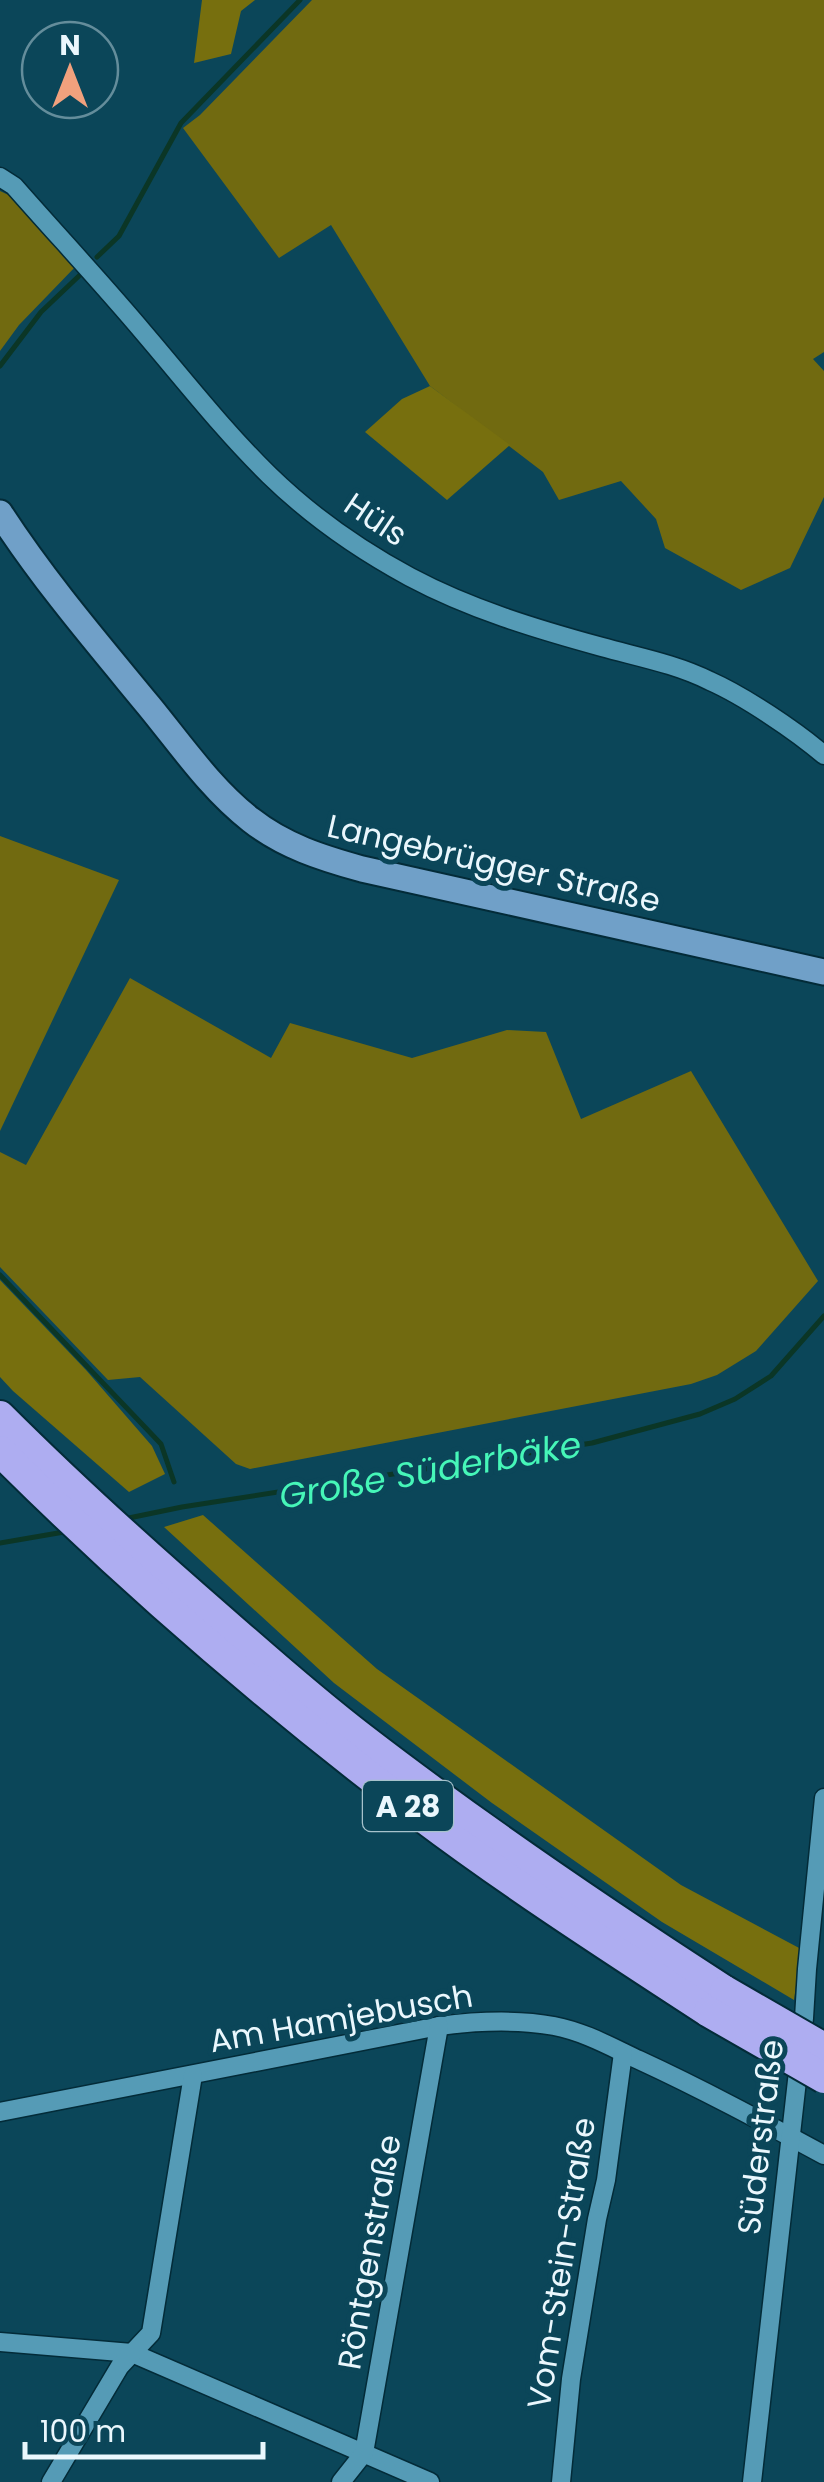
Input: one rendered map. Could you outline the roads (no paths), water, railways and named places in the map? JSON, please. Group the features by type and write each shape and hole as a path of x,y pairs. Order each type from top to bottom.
{"highway":[{"name":"A 28","path":"0,1416 44,1477"},
{"name":"A 28","path":"0,1450 44,1477 140,1566 434,1793 824,2078"},
{"name":"A 28","path":"717,2002 824,2048"}],"street":[{"name":"Hüls","path":"0,177 14,186 258,463 330,526 412,578 480,609 708,679 824,755"},
{"name":"Langebrügger Straße","path":"0,513 93,638 200,768 252,822 284,842 318,857 362,869 824,972"},
{"name":"Süderstraße","path":"752,2482 804,2018 824,1798"},
{"name":"Am Hamjebusch","path":"0,2112 439,2026 497,2021 556,2026 603,2042 708,2092 824,2155"},
{"name":"Röntgenstraße","path":"341,2482 364,2452 439,2026"},
{"name":"Vom-Stein-Straße","path":"560,2482 571,2379 606,2180 622,2053"},
{"path":"51,2482 120,2366 151,2332 193,2076"},
{"path":"0,2342 132,2353 430,2482"}],"waterway":[{"path":"97,257 119,236 181,123 300,0"},
{"path":"0,366 41,312 81,274"},
{"path":"0,1275 161,1444 174,1482"},
{"name":"Große Süderbäke","path":"124,1519 592,1443 700,1414 735,1399 771,1376 824,1316"},
{"name":"Große Süderbäke","path":"0,1543 64,1532"}]}
